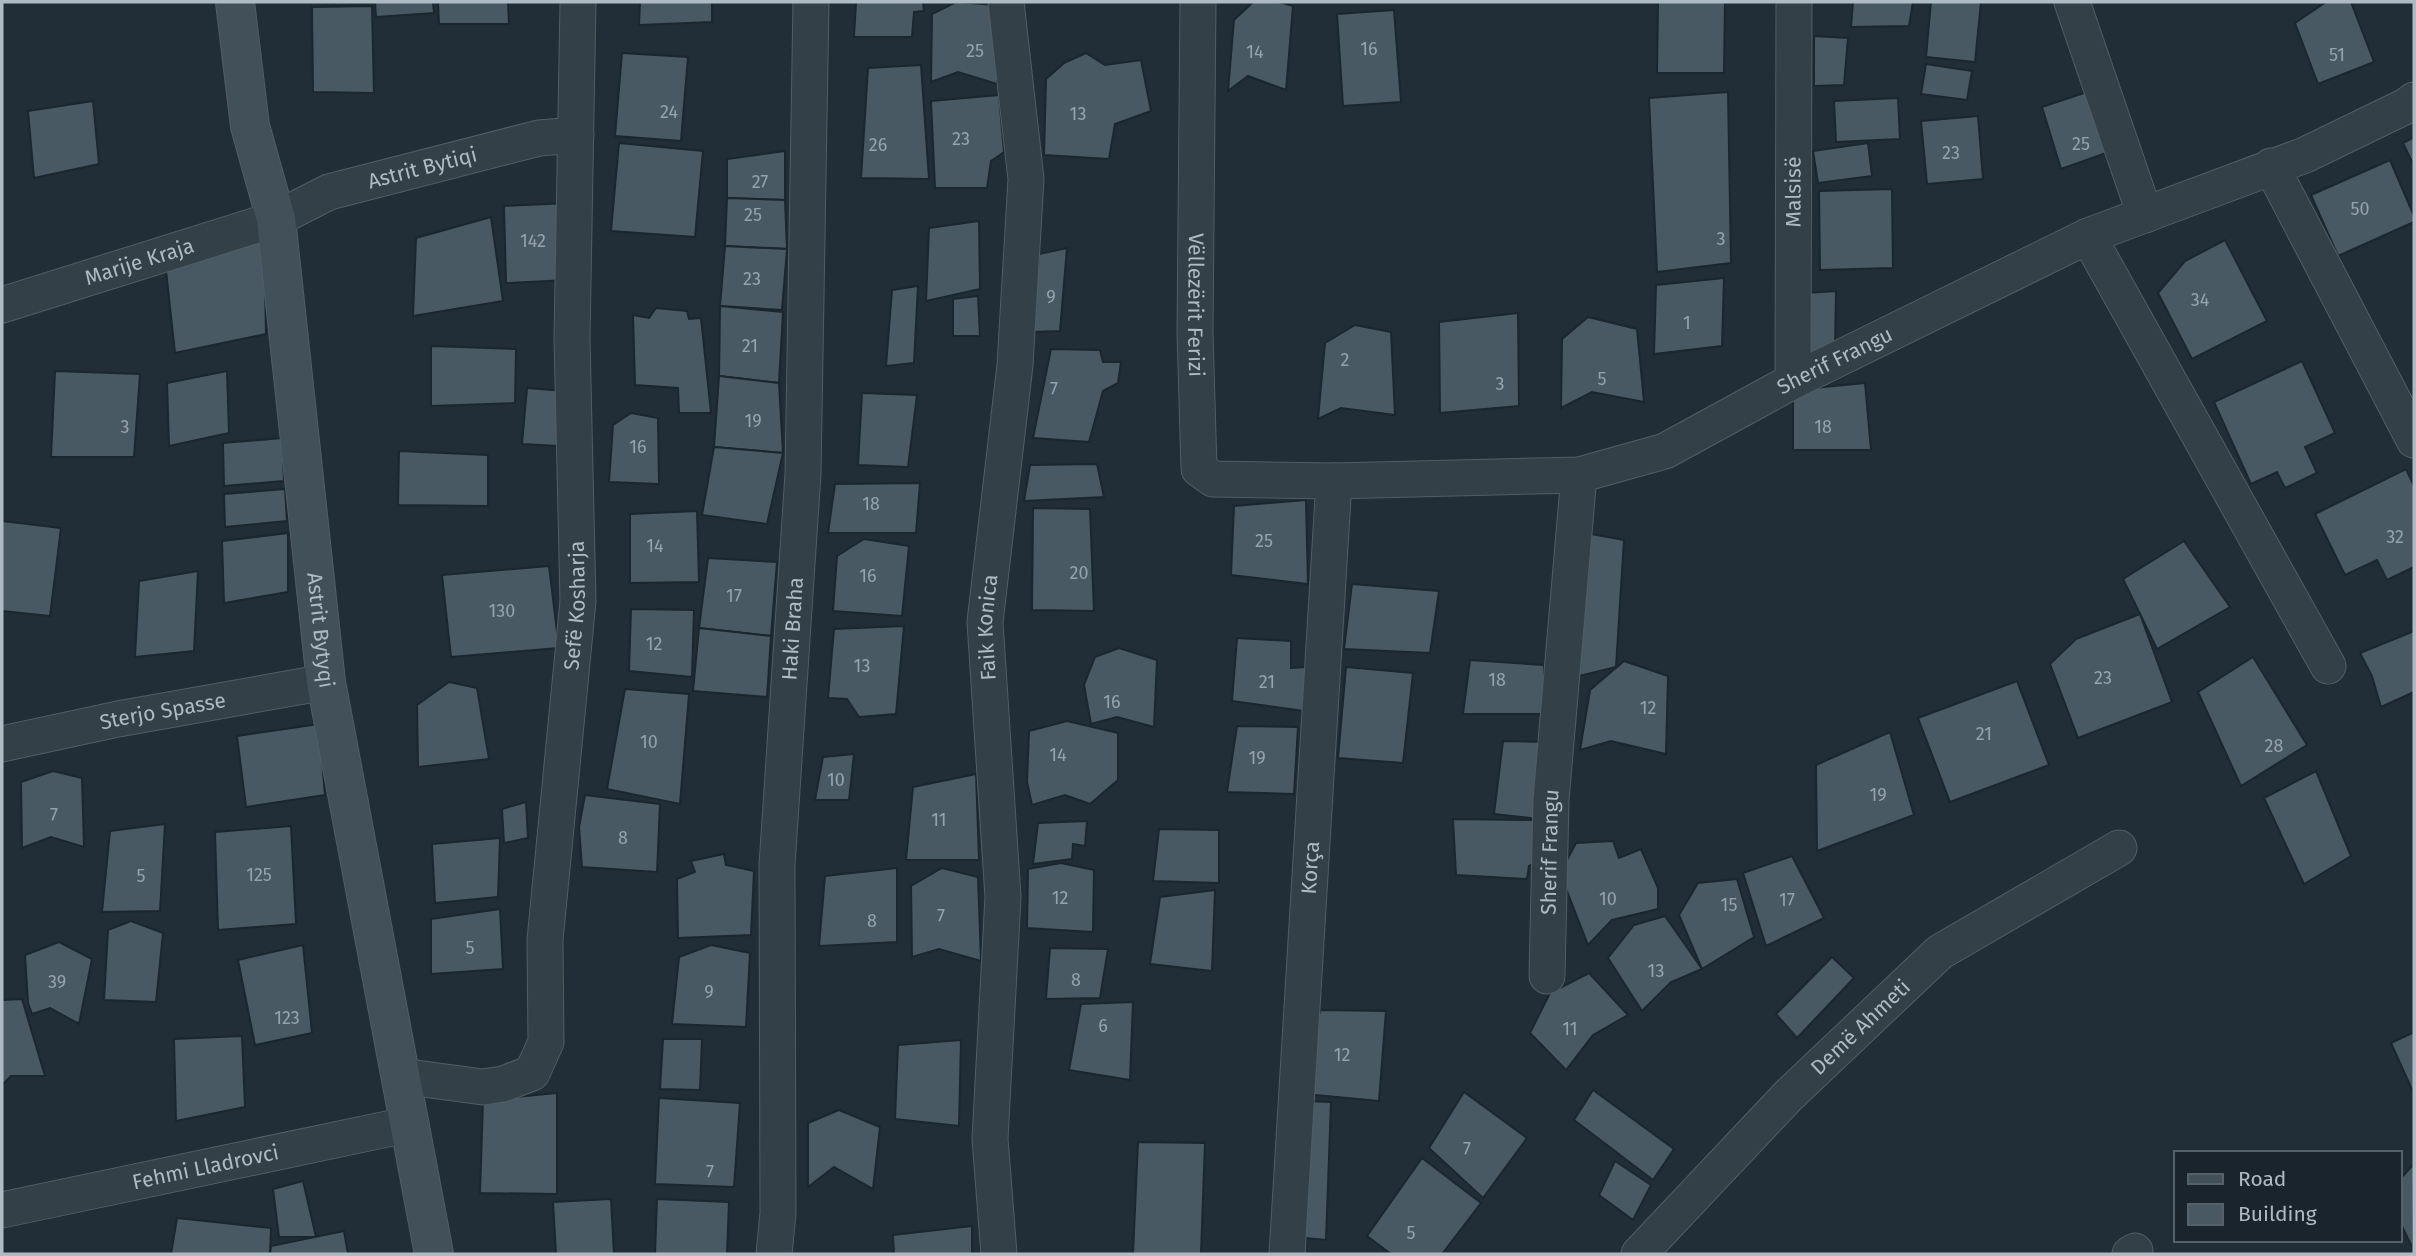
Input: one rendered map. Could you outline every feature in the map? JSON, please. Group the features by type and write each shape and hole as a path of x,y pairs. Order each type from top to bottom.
{"street":[{"name":"Astrit Bytyqi","path":"235,2 250,126 275,219 326,682 434,1254"},
{"name":"Sefë Kosharja","path":"401,1076 483,1087 503,1084 532,1073 545,1042 545,940 578,601 572,338 579,2"},
{"name":"Haki Braha","path":"774,1254 778,1213 777,865 803,474 811,2"},
{"name":"Faik Konica","path":"999,1254 990,1139 1003,897 985,622 1014,365 1026,179 1006,2"},
{"name":"Vëllezërit Ferizi","path":"1198,2 1195,332 1199,469 1213,479 1334,481"},
{"name":"Malsisë","path":"1793,381 1794,2"},
{"path":"2072,2 2145,215"},
{"name":"Sherif Frangu","path":"1334,481 1579,475 1665,451 1793,381 2088,236 2305,155 2414,100"},
{"name":"Astrit Bytiqi","path":"275,219 329,192 539,138 576,135"},
{"path":"2272,166 2414,440"},
{"name":"Marije Kraja","path":"2,305 275,219"},
{"path":"2088,236 2328,666"},
{"name":"Sherif Frangu","path":"1547,976 1551,800 1579,475"},
{"name":"Korça","path":"1287,1254 1334,481"},
{"name":"Sterjo Spasse","path":"2,744 118,719 326,682"},
{"name":"Demë Ahmeti","path":"1639,1254 1789,1095 1940,952 2119,848"},
{"name":"Fehmi Lladrovci","path":"2,1210 411,1124"}],"building":[{"path":"375,2 433,2 434,13 376,17"},
{"path":"438,2 508,2 509,24 439,24"},
{"path":"640,2 712,2 712,22 639,25"},
{"path":"856,2 923,2 924,11 914,12 912,37 854,37"},
{"path":"956,2 997,5 997,84 958,72 931,82 932,14"},
{"path":"1253,2 1279,2 1293,6 1286,90 1248,76 1228,91 1234,20"},
{"path":"1658,2 1725,2 1724,73 1657,73"},
{"path":"1853,2 1913,2 1909,26 1851,27"},
{"path":"1931,2 1981,2 1975,62 1926,57"},
{"path":"2326,2 2351,2 2374,62 2318,84 2295,23"},
{"path":"372,6 374,93 313,92 312,7"},
{"path":"1394,10 1401,102 1343,106 1337,14"},
{"path":"1814,36 1848,38 1844,85 1814,86"},
{"path":"622,53 688,57 681,141 615,136"},
{"path":"1086,53 1105,65 1141,60 1151,111 1115,124 1109,159 1044,155 1046,79 1064,63"},
{"path":"1926,64 1972,71 1967,100 1921,94"},
{"path":"921,65 929,179 861,178 868,68"},
{"path":"2093,90 2109,152 2061,169 2042,107"},
{"path":"1728,92 1731,263 1657,272 1649,98"},
{"path":"999,95 1004,152 991,161 987,188 935,188 931,101"},
{"path":"1898,98 1900,139 1836,142 1834,101"},
{"path":"93,101 99,164 34,178 28,111"},
{"path":"1978,116 1983,179 1927,184 1921,121"},
{"path":"2414,137 2414,166 2403,143"},
{"path":"619,143 703,151 695,237 611,231"},
{"path":"1868,143 1872,176 1818,183 1813,151"},
{"path":"785,151 785,200 727,198 727,159"},
{"path":"2390,160 2414,216 2414,222 2338,256 2311,195"},
{"path":"1892,189 1893,268 1820,270 1819,191"},
{"path":"727,198 785,200 787,249 725,246"},
{"path":"571,203 568,280 506,283 504,206"},
{"path":"491,217 503,301 413,316 416,238"},
{"path":"979,221 980,289 926,301 929,228"},
{"path":"264,232 266,334 175,353 165,261"},
{"path":"2225,240 2267,321 2192,359 2158,293 2185,261"},
{"path":"725,246 787,249 782,310 720,306"},
{"path":"1067,248 1060,331 1033,332 1039,254"},
{"path":"1724,278 1722,346 1654,354 1656,285"},
{"path":"918,286 914,363 886,366 892,290"},
{"path":"1836,291 1835,351 1805,353 1806,293"},
{"path":"978,296 980,336 953,336 953,299"},
{"path":"720,306 783,312 779,383 719,376"},
{"path":"656,308 687,311 689,319 701,318 711,413 679,413 678,388 635,385 633,315 649,318"},
{"path":"1518,313 1519,406 1440,413 1439,322"},
{"path":"1588,317 1637,329 1644,402 1592,392 1561,408 1562,339"},
{"path":"1355,325 1391,332 1395,415 1341,408 1318,419 1325,343"},
{"path":"431,346 516,349 515,403 431,406"},
{"path":"1051,349 1100,350 1103,362 1121,362 1118,383 1103,391 1089,442 1033,438"},
{"path":"2302,361 2335,433 2305,447 2317,473 2285,488 2277,472 2251,484 2214,402"},
{"path":"55,371 140,374 134,457 51,457"},
{"path":"227,371 229,433 169,446 167,383"},
{"path":"719,376 779,383 783,453 714,447"},
{"path":"1865,383 1871,450 1793,450 1793,390"},
{"path":"527,388 564,391 559,446 522,444"},
{"path":"862,393 917,395 908,467 858,465"},
{"path":"631,413 658,418 659,484 609,482 613,425"},
{"path":"282,438 284,481 224,486 223,443"},
{"path":"714,447 783,453 767,524 702,515"},
{"path":"399,451 488,455 488,506 398,505"},
{"path":"1097,464 1104,497 1024,501 1030,465"},
{"path":"2406,469 2414,486 2414,567 2387,580 2377,560 2345,575 2315,514"},
{"path":"920,483 916,533 828,533 835,484"},
{"path":"285,489 287,521 225,527 224,494"},
{"path":"1306,500 1308,584 1231,575 1234,506"},
{"path":"1033,508 1090,509 1094,611 1032,610"},
{"path":"697,511 699,582 630,583 630,514"},
{"path":"2,521 61,528 50,616 2,611"},
{"path":"288,533 288,592 224,603 222,541"},
{"path":"1586,533 1624,540 1616,667 1567,679"},
{"path":"864,539 909,546 902,616 833,611 837,556"},
{"path":"2184,541 2230,607 2157,649 2123,579"},
{"path":"708,558 777,562 771,636 699,628"},
{"path":"549,566 559,648 451,657 442,575"},
{"path":"198,571 194,651 135,657 139,581"},
{"path":"1352,584 1439,591 1430,653 1344,649"},
{"path":"631,609 694,610 692,677 629,671"},
{"path":"2140,614 2172,702 2078,738 2050,664 2076,639"},
{"path":"904,626 896,714 859,717 847,699 828,698 834,629"},
{"path":"699,628 771,636 767,697 693,691"},
{"path":"2414,631 2414,692 2381,707 2372,676 2360,653"},
{"path":"1237,638 1291,641 1291,668 1306,667 1304,711 1232,701"},
{"path":"1119,648 1157,660 1154,727 1117,717 1091,724 1084,685 1095,657"},
{"path":"2253,657 2307,745 2241,786 2198,692"},
{"path":"1470,660 1544,665 1545,714 1463,714"},
{"path":"1624,661 1668,676 1666,754 1611,741 1580,750 1590,690"},
{"path":"1346,667 1413,673 1403,763 1338,758"},
{"path":"2017,681 2049,765 1950,802 1918,718"},
{"path":"449,682 477,688 489,759 418,767 417,705"},
{"path":"625,689 689,694 680,804 607,789"},
{"path":"1067,721 1118,733 1118,780 1090,804 1065,795 1032,805 1027,782 1029,731"},
{"path":"319,724 325,795 246,807 237,736"},
{"path":"1237,726 1298,727 1294,794 1227,792"},
{"path":"1890,732 1914,815 1817,851 1816,765"},
{"path":"1503,741 1548,742 1540,819 1494,814"},
{"path":"854,754 849,800 815,800 823,757"},
{"path":"53,771 82,778 84,847 51,837 22,848 21,782"},
{"path":"2316,771 2351,856 2304,884 2264,798"},
{"path":"976,774 979,860 906,860 913,787"},
{"path":"585,795 660,804 657,872 582,867 579,827"},
{"path":"526,802 528,838 504,843 502,809"},
{"path":"1453,819 1533,820 1543,859 1529,866 1527,879 1456,875"},
{"path":"1087,821 1085,846 1073,844 1072,859 1033,864 1038,823"},
{"path":"165,824 160,911 102,912 110,831"},
{"path":"291,826 296,924 218,930 215,832"},
{"path":"1159,829 1219,830 1219,883 1153,881"},
{"path":"500,838 498,897 435,903 432,844"},
{"path":"1613,841 1619,858 1641,849 1658,888 1658,909 1612,920 1588,945 1560,873 1576,843"},
{"path":"724,854 726,865 754,871 751,935 678,938 677,879 695,872 691,861"},
{"path":"1792,856 1824,918 1766,946 1743,873"},
{"path":"1061,863 1094,870 1093,932 1027,928 1028,869"},
{"path":"897,868 897,942 819,946 825,876"},
{"path":"942,868 978,877 981,961 939,949 912,957 911,886"},
{"path":"1737,879 1754,937 1702,969 1679,915 1698,883"},
{"path":"1215,890 1212,971 1150,964 1160,897"},
{"path":"500,909 503,969 431,974 431,919"},
{"path":"1665,916 1702,969 1671,982 1642,1011 1608,958 1634,925"},
{"path":"131,921 163,933 156,1002 104,1000 108,930"},
{"path":"59,942 92,959 79,1024 50,1008 32,1014 28,1003 25,955"},
{"path":"303,945 312,1033 255,1045 238,960"},
{"path":"711,945 750,953 746,1027 672,1024 679,957"},
{"path":"1050,948 1108,949 1100,998 1046,999"},
{"path":"1832,957 1854,978 1797,1038 1776,1014"},
{"path":"1589,973 1628,1015 1593,1035 1566,1070 1530,1033 1550,993"},
{"path":"22,999 45,1076 11,1076 2,1085 2,1000"},
{"path":"1133,1002 1130,1080 1069,1070 1081,1004"},
{"path":"1320,1010 1386,1011 1379,1101 1305,1094"},
{"path":"2414,1032 2414,1094 2391,1043"},
{"path":"242,1036 245,1107 176,1121 174,1039"},
{"path":"663,1039 702,1039 700,1090 660,1089"},
{"path":"961,1040 959,1126 895,1119 898,1045"},
{"path":"1593,1090 1674,1149 1653,1180 1574,1120"},
{"path":"1464,1092 1527,1138 1483,1198 1429,1148"},
{"path":"557,1093 557,1194 480,1193 483,1100"},
{"path":"659,1098 740,1103 734,1187 655,1184"},
{"path":"1303,1101 1331,1102 1326,1240 1295,1237"},
{"path":"839,1110 880,1127 873,1189 834,1167 808,1187 808,1123"},
{"path":"1138,1142 1205,1143 1201,1254 1133,1254"},
{"path":"1422,1158 1481,1203 1442,1254 1391,1254 1367,1236"},
{"path":"1615,1161 1651,1185 1633,1220 1599,1195"},
{"path":"2414,1166 2413,1249 2402,1226 2402,1177"},
{"path":"303,1181 316,1237 279,1237 273,1189"},
{"path":"611,1199 614,1254 556,1254 553,1202"},
{"path":"657,1199 729,1202 727,1254 655,1254"},
{"path":"177,1218 271,1228 270,1254 171,1254"},
{"path":"972,1226 972,1254 894,1254 893,1235"},
{"path":"344,1231 348,1254 270,1254 271,1246"}]}
